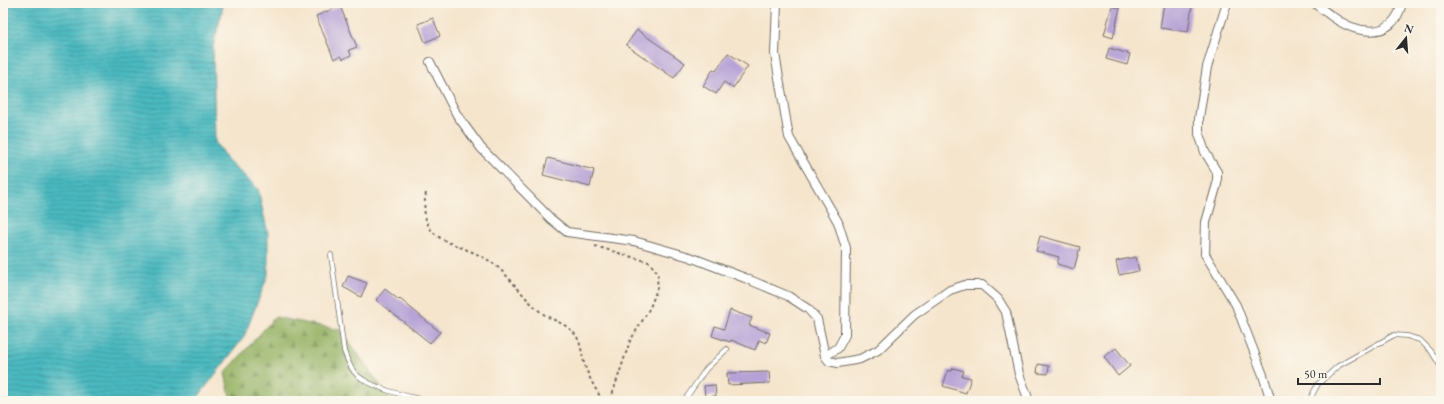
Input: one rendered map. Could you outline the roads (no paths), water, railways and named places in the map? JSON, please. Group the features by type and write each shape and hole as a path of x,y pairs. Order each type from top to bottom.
{"street":[{"path":"777,3 775,54 789,137 838,222 846,248 846,335 838,348 825,356"},
{"path":"1227,3 1207,67 1199,118 1199,134 1205,152 1217,172 1217,184 1206,222 1205,254 1236,306 1271,401"},
{"path":"1315,3 1343,25 1355,29 1375,32 1394,21 1402,3"},
{"path":"430,62 457,115 481,148 551,219 567,232 634,241 690,257 788,296 808,309 817,319 825,356 829,361 838,363 860,359 878,350 914,314 950,290 966,285 982,285 998,299 1006,312 1019,374 1029,401"}],"lane":[{"path":"331,255 344,351 349,364 357,374 368,382 406,396 427,401"},
{"path":"1309,401 1318,384 1338,366 1394,335 1407,336 1420,340 1431,351 1441,367"},
{"path":"684,401 706,369 727,349"}],"water":[{"path":"3,3 222,3 222,12 213,46 215,142 227,159 258,189 268,234 268,275 244,337 195,401 3,401"}]}
